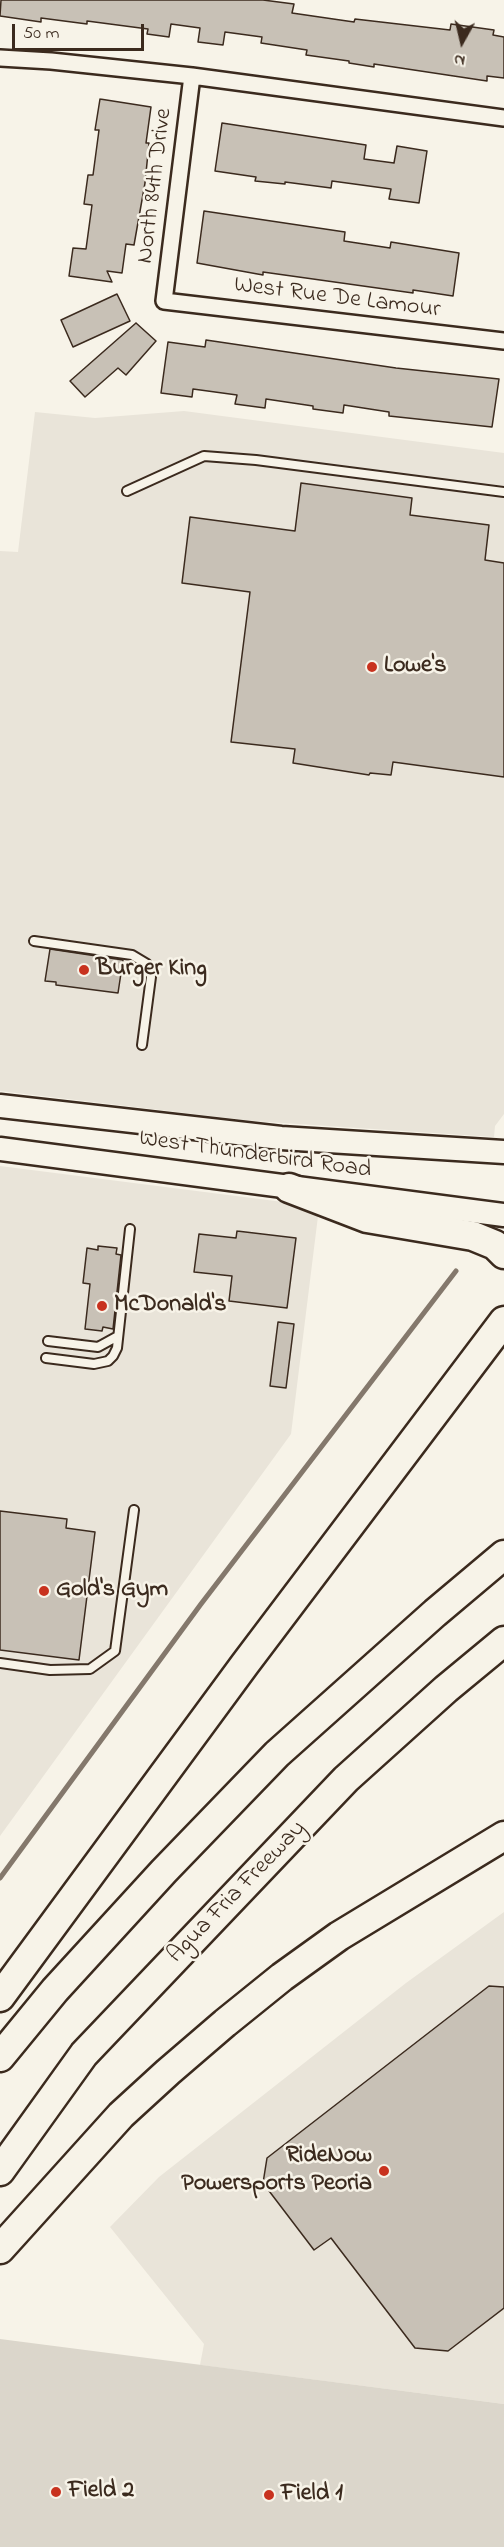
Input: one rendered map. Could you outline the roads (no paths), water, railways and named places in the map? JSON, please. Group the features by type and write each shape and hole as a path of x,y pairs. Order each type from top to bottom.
{"highway":[{"path":"289,1188 367,1218 473,1236 495,1245 504,1254"},
{"path":"0,1997 252,1654 502,1320"},
{"path":"0,2057 55,1990 277,1754 435,1613 504,1555"},
{"name":"Agua Fria Freeway","path":"0,2171 84,2054 346,1779 446,1689 504,1641"},
{"path":"0,2249 121,2115 225,2023 282,1977 339,1936 504,1836"}],"main road":[{"name":"West Thunderbird Road","path":"0,1106 281,1138 504,1152"},
{"name":"West Thunderbird Road","path":"0,1149 504,1215"}],"street":[{"path":"0,58 192,76 504,118"},
{"name":"North 84th Drive","path":"164,301 192,76"},
{"name":"West Rue De Lamour","path":"164,301 504,341"}],"lane":[{"path":"127,491 204,456 256,460 504,492"},
{"path":"34,942 141,958 147,964 151,977 142,1045"},
{"path":"46,1358 102,1363 113,1356 118,1336 130,1229"},
{"path":"48,1341 98,1347 118,1336"},
{"path":"0,1663 50,1670 90,1669 115,1651 134,1510"}],"waterway":[{"path":"0,1878 201,1604 456,1271"}],"place":[{"name":"Lowe's","path":"372,667"},
{"name":"Burger King","path":"84,970"},
{"name":"McDonald's","path":"102,1306"},
{"name":"Gold's Gym","path":"44,1591"},
{"name":"RideNow Powersports Peoria","path":"384,2171"},
{"name":"Field 2","path":"56,2492"},
{"name":"Field 1","path":"269,2495"}]}
